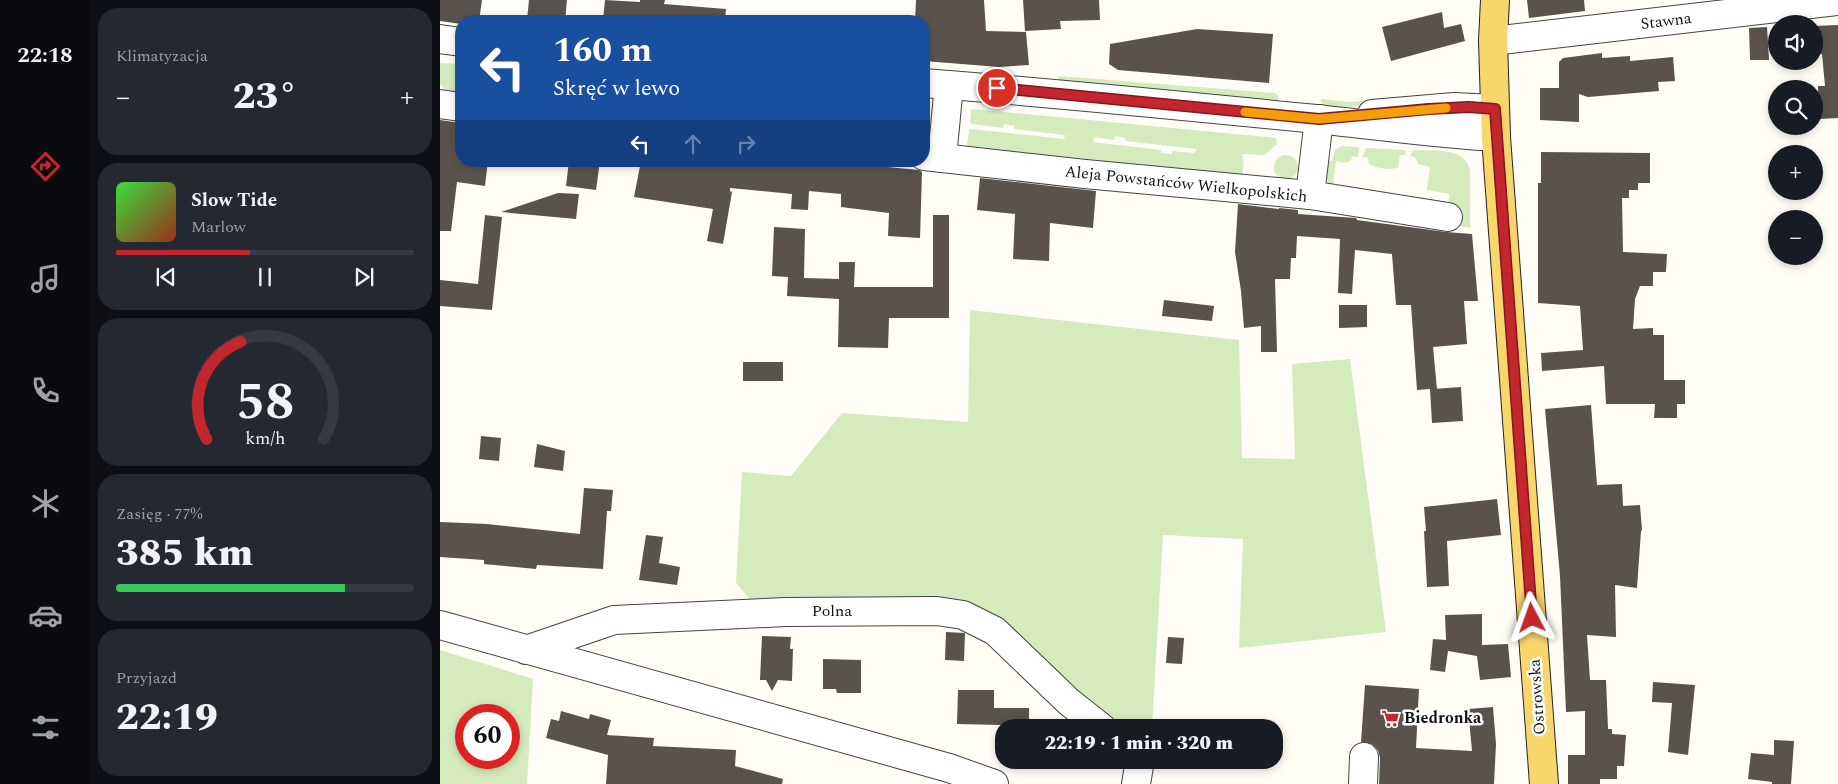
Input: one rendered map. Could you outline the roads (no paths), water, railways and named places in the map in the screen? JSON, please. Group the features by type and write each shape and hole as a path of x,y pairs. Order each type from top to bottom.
{"main road":[{"name":"Ostrowska","path":"1494,0 1493,41 1496,137 1544,784"}],"street":[{"name":"Stawna","path":"1493,41 1838,1"},
{"path":"440,39 455,41"},
{"path":"933,157 937,84 1319,119 1455,135 1496,137"},
{"path":"440,104 455,106"},
{"path":"1319,119 1429,109 1469,107 1495,109"},
{"path":"1310,195 1319,119"},
{"name":"Aleja Powstańców Wielkopolskich","path":"933,157 1084,174 1310,195 1448,217"},
{"name":"Polna","path":"526,650 614,620 786,612 937,611 963,615 995,631 1069,702 1091,719"},
{"path":"440,625 949,768 994,784"},
{"path":"1363,784 1364,757"},
{"path":"1136,784 1138,769"}],"place":[{"name":"Biedronka","path":"1390,718"}]}
